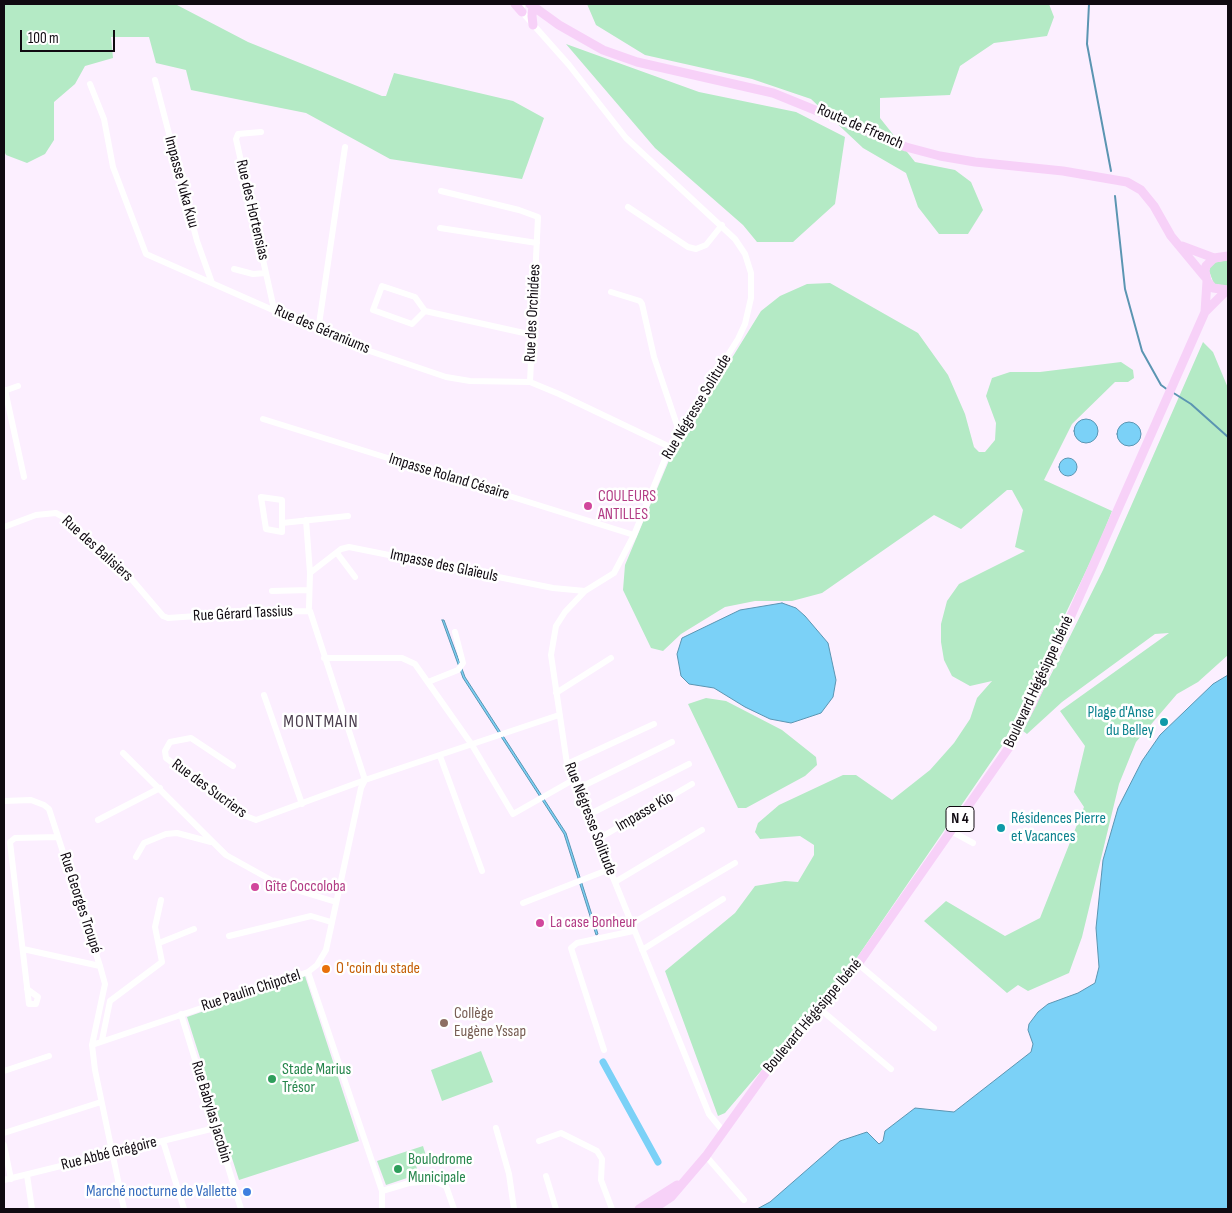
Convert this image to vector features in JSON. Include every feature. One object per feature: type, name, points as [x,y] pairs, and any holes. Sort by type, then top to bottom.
[{"type":"main road","points":[[515,4],[522,8]]},
{"type":"main road","points":[[532,5],[534,26]]},
{"type":"main road","name":"Route de Ffrench","points":[[532,5],[559,25],[604,50],[636,62],[773,93],[906,147],[975,162],[1064,171],[1128,182],[1141,190],[1154,206],[1177,244],[1206,279]]},
{"type":"main road","points":[[1177,244],[1216,257],[1228,256]]},
{"type":"main road","points":[[1228,247],[1206,266],[1206,279],[1213,288],[1228,290]]},
{"type":"main road","name":"Boulevard Hégésippe Ibéné","points":[[654,1209],[671,1197],[706,1156],[771,1065],[858,964],[1010,746],[1032,704],[1205,312],[1206,279]]},
{"type":"main road","name":"Boulevard Hégésippe Ibéné","points":[[1205,312],[1228,290]]},
{"type":"main road","name":"Boulevard Hégésippe Ibéné","points":[[639,1209],[684,1181]]},
{"type":"street","name":"Rue Négresse Solitude","points":[[522,8],[534,26],[568,65],[626,138],[722,225],[744,254],[751,274],[751,298],[745,324],[738,339],[670,447],[634,535],[614,572],[585,591],[566,612],[556,626],[549,655],[567,764],[709,1114],[723,1131]]},
{"type":"street","name":"Impasse Yuka Kuu","points":[[155,80],[197,241],[212,283]]},
{"type":"street","name":"Rue des Géraniums","points":[[90,84],[104,119],[113,167],[146,254],[274,309],[318,331],[446,377],[470,381],[530,382],[670,447]]},
{"type":"street","name":"Rue des Hortensias","points":[[261,132],[238,134],[236,139],[274,309]]},
{"type":"street","points":[[318,331],[345,147]]},
{"type":"street","name":"Rue des Orchidées","points":[[441,191],[520,210],[538,217],[530,382]]},
{"type":"street","points":[[628,207],[688,247],[696,249],[706,245],[722,225]]},
{"type":"street","points":[[440,228],[536,243]]},
{"type":"street","points":[[234,270],[253,274],[266,273]]},
{"type":"street","points":[[425,311],[412,324],[374,310],[382,286],[415,297],[425,311],[533,335]]},
{"type":"street","points":[[611,292],[640,301],[642,304],[654,357],[679,431]]},
{"type":"street","points":[[18,386],[4,391],[24,477]]},
{"type":"street","name":"Impasse Roland Césaire","points":[[263,419],[634,535]]},
{"type":"street","points":[[261,497],[282,500],[282,523],[282,532],[266,529],[261,497]]},
{"type":"street","name":"Rue des Balisiers","points":[[4,527],[36,515],[56,513],[67,519],[90,539],[146,593],[163,616],[178,617]]},
{"type":"street","points":[[282,523],[348,516]]},
{"type":"street","points":[[306,520],[310,573],[309,606]]},
{"type":"street","name":"Impasse des Glaïeuls","points":[[310,573],[337,553],[349,547],[553,588],[585,591]]},
{"type":"street","points":[[337,553],[355,578]]},
{"type":"street","points":[[272,591],[310,590]]},
{"type":"street","name":"Rue Gérard Tassius","points":[[178,617],[310,611],[365,780]]},
{"type":"street","points":[[428,682],[458,670],[463,663],[455,632]]},
{"type":"street","points":[[324,658],[407,659],[415,664],[472,745],[513,814],[573,780]]},
{"type":"street","points":[[556,694],[611,658]]},
{"type":"street","points":[[264,696],[302,804]]},
{"type":"street","points":[[365,780],[559,715]]},
{"type":"street","points":[[567,764],[654,724]]},
{"type":"street","name":"Rue des Sucriers","points":[[233,766],[191,738],[170,742],[165,752],[166,758],[250,819],[262,819],[365,780]]},
{"type":"street","points":[[577,789],[672,742]]},
{"type":"street","points":[[123,753],[226,855],[280,885],[336,902]]},
{"type":"street","points":[[440,756],[482,871]]},
{"type":"street","points":[[588,815],[689,764]]},
{"type":"street","name":"Rue Paulin Chipotel","points":[[92,1045],[102,1040],[308,972],[317,965],[326,950],[361,788],[365,780]]},
{"type":"street","name":"Impasse Kio","points":[[598,839],[692,784]]},
{"type":"street","points":[[98,820],[160,788]]},
{"type":"street","name":"Rue Georges Troupé","points":[[4,801],[31,800],[44,804],[49,809],[105,984],[92,1045]]},
{"type":"street","points":[[615,882],[702,830]]},
{"type":"street","points":[[952,831],[973,843]]},
{"type":"street","points":[[136,857],[144,843],[166,834],[178,833],[212,843]]},
{"type":"street","points":[[27,989],[10,842],[16,838],[58,837]]},
{"type":"street","points":[[604,1050],[571,948],[578,943],[632,927],[734,863]]},
{"type":"street","points":[[522,903],[610,869]]},
{"type":"street","points":[[642,950],[723,899]]},
{"type":"street","points":[[102,1040],[110,1001],[162,962],[155,927],[160,900]]},
{"type":"street","points":[[230,936],[311,916],[331,922]]},
{"type":"street","points":[[159,943],[194,929]]},
{"type":"street","points":[[23,949],[100,966]]},
{"type":"street","points":[[858,964],[934,1028]]},
{"type":"street","points":[[308,972],[382,1191],[382,1209]]},
{"type":"street","points":[[820,1009],[891,1069]]},
{"type":"street","name":"Rue Babylas Jacobin","points":[[181,1014],[241,1209]]},
{"type":"street","points":[[92,1045],[122,1209]]},
{"type":"street","points":[[4,1071],[48,1056]]},
{"type":"street","points":[[4,1133],[101,1102]]},
{"type":"street","name":"Rue Abbé Grégoire","points":[[7,1180],[215,1128]]},
{"type":"street","points":[[496,1128],[508,1174],[514,1209]]},
{"type":"street","points":[[539,1140],[561,1133],[597,1151],[602,1159],[601,1180],[612,1209]]},
{"type":"street","points":[[163,1141],[184,1209]]},
{"type":"street","points":[[4,1145],[7,1180]]},
{"type":"street","points":[[706,1156],[744,1200]]},
{"type":"street","points":[[27,1175],[32,1209]]},
{"type":"street","points":[[546,1176],[556,1209]]},
{"type":"street","points":[[382,1191],[409,1183],[434,1181],[446,1186],[454,1209]]},
{"type":"green space","points":[[4,4],[177,5],[248,42],[382,96],[386,96],[394,73],[513,101],[544,118],[522,179],[390,159],[306,113],[191,90],[186,70],[156,63],[149,37],[111,37],[113,58],[85,66],[75,84],[54,102],[54,140],[45,154],[27,163],[6,155],[4,151]]},
{"type":"green space","points":[[587,4],[1049,4],[1054,17],[1047,36],[994,43],[960,66],[950,95],[880,98],[880,118],[915,162],[955,170],[971,182],[983,210],[968,234],[939,234],[918,207],[906,173],[863,148],[811,99],[752,79],[645,55],[596,25]]},
{"type":"green space","points":[[566,44],[699,92],[796,112],[845,137],[835,204],[793,242],[757,242],[743,225],[655,148]]},
{"type":"green space","points":[[1228,260],[1228,286],[1214,284],[1209,271],[1210,267],[1213,263]]},
{"type":"green space","points":[[830,283],[918,333],[948,375],[965,414],[974,447],[979,452],[985,452],[995,440],[996,423],[986,396],[992,378],[1010,372],[1040,372],[1121,362],[1133,370],[1134,378],[1128,382],[1115,382],[1072,424],[1044,480],[1112,511],[1098,546],[1002,746],[854,962],[725,1113],[718,1116],[665,971],[735,913],[755,886],[785,881],[798,882],[814,855],[814,845],[800,836],[760,839],[755,832],[758,823],[779,805],[843,775],[856,775],[892,800],[930,770],[954,743],[970,719],[977,698],[992,681],[970,686],[952,676],[944,660],[941,642],[941,624],[947,601],[959,584],[1025,551],[1015,547],[1023,510],[1012,490],[1007,490],[961,529],[934,515],[822,593],[792,601],[755,601],[725,607],[681,634],[663,651],[651,648],[623,590],[625,565],[670,458],[761,311],[780,296],[807,284]]},
{"type":"green space","points":[[1203,342],[1213,352],[1228,388],[1228,655],[1198,682],[1177,694],[1136,742],[1119,784],[1082,937],[1069,973],[1028,991],[1018,985],[1007,993],[924,921],[946,901],[1005,936],[1040,918],[1084,807],[1074,792],[1085,746],[1060,711],[1169,633],[1155,634],[1062,702],[1027,734],[1023,731],[1103,570]]},
{"type":"green space","points":[[706,698],[726,701],[782,730],[816,757],[817,765],[805,776],[746,808],[738,808],[688,704]]},
{"type":"green space","name":"Stade Marius Trésor","points":[[305,976],[359,1141],[239,1180],[187,1017]]},
{"type":"green space","points":[[481,1051],[493,1082],[442,1101],[431,1070]]},
{"type":"green space","name":"Boulodrome Municipale","points":[[423,1146],[427,1159],[415,1163],[419,1174],[386,1185],[377,1161]]},
{"type":"water","points":[[1086,419],[1094,423],[1098,431],[1094,439],[1086,443],[1078,439],[1074,431],[1078,423]]},
{"type":"water","points":[[1129,422],[1138,425],[1141,434],[1138,443],[1129,446],[1120,443],[1117,434],[1120,425]]},
{"type":"water","points":[[1064,458],[1072,458],[1077,463],[1075,474],[1064,476],[1059,471],[1059,463]]},
{"type":"water","points":[[782,603],[796,608],[828,643],[836,680],[833,697],[821,713],[791,723],[770,719],[745,707],[714,688],[689,684],[681,676],[677,654],[682,638],[740,610]]},
{"type":"water","points":[[442,620],[444,620],[465,677],[566,833],[598,934],[596,935],[564,834],[463,678]]},
{"type":"water","points":[[1228,675],[1228,1209],[757,1209],[770,1202],[840,1141],[867,1132],[879,1144],[883,1141],[885,1131],[915,1108],[954,1112],[1031,1052],[1033,1044],[1028,1030],[1029,1024],[1038,1012],[1048,1004],[1078,993],[1095,983],[1099,967],[1096,928],[1103,860],[1118,808],[1142,761],[1160,735],[1213,684]]},
{"type":"waterway","points":[[1089,4],[1087,44],[1111,171]]},
{"type":"waterway","points":[[1115,196],[1125,289],[1142,351],[1161,385],[1168,390]]},
{"type":"waterway","points":[[1172,392],[1191,404],[1228,437]]},
{"type":"waterway","points":[[603,1062],[658,1162]]},
{"type":"place","name":"COULEURS ANTILLES","points":[[588,506]]},
{"type":"place","name":"Plage d'Anse du Belley","points":[[1164,722]]},
{"type":"place","name":"Résidences Pierre et Vacances","points":[[1001,828]]},
{"type":"place","name":"Gîte Coccoloba","points":[[255,887]]},
{"type":"place","name":"La case Bonheur","points":[[540,923]]},
{"type":"place","name":"O 'coin du stade","points":[[326,969]]},
{"type":"place","name":"Collège Eugène Yssap","points":[[444,1023]]},
{"type":"place","name":"Stade Marius Trésor","points":[[272,1079]]},
{"type":"place","name":"Boulodrome Municipale","points":[[398,1169]]},
{"type":"place","name":"Marché nocturne de Vallette","points":[[247,1192]]},
{"type":"district","name":"MONTMAIN","points":[[321,722]]}]
